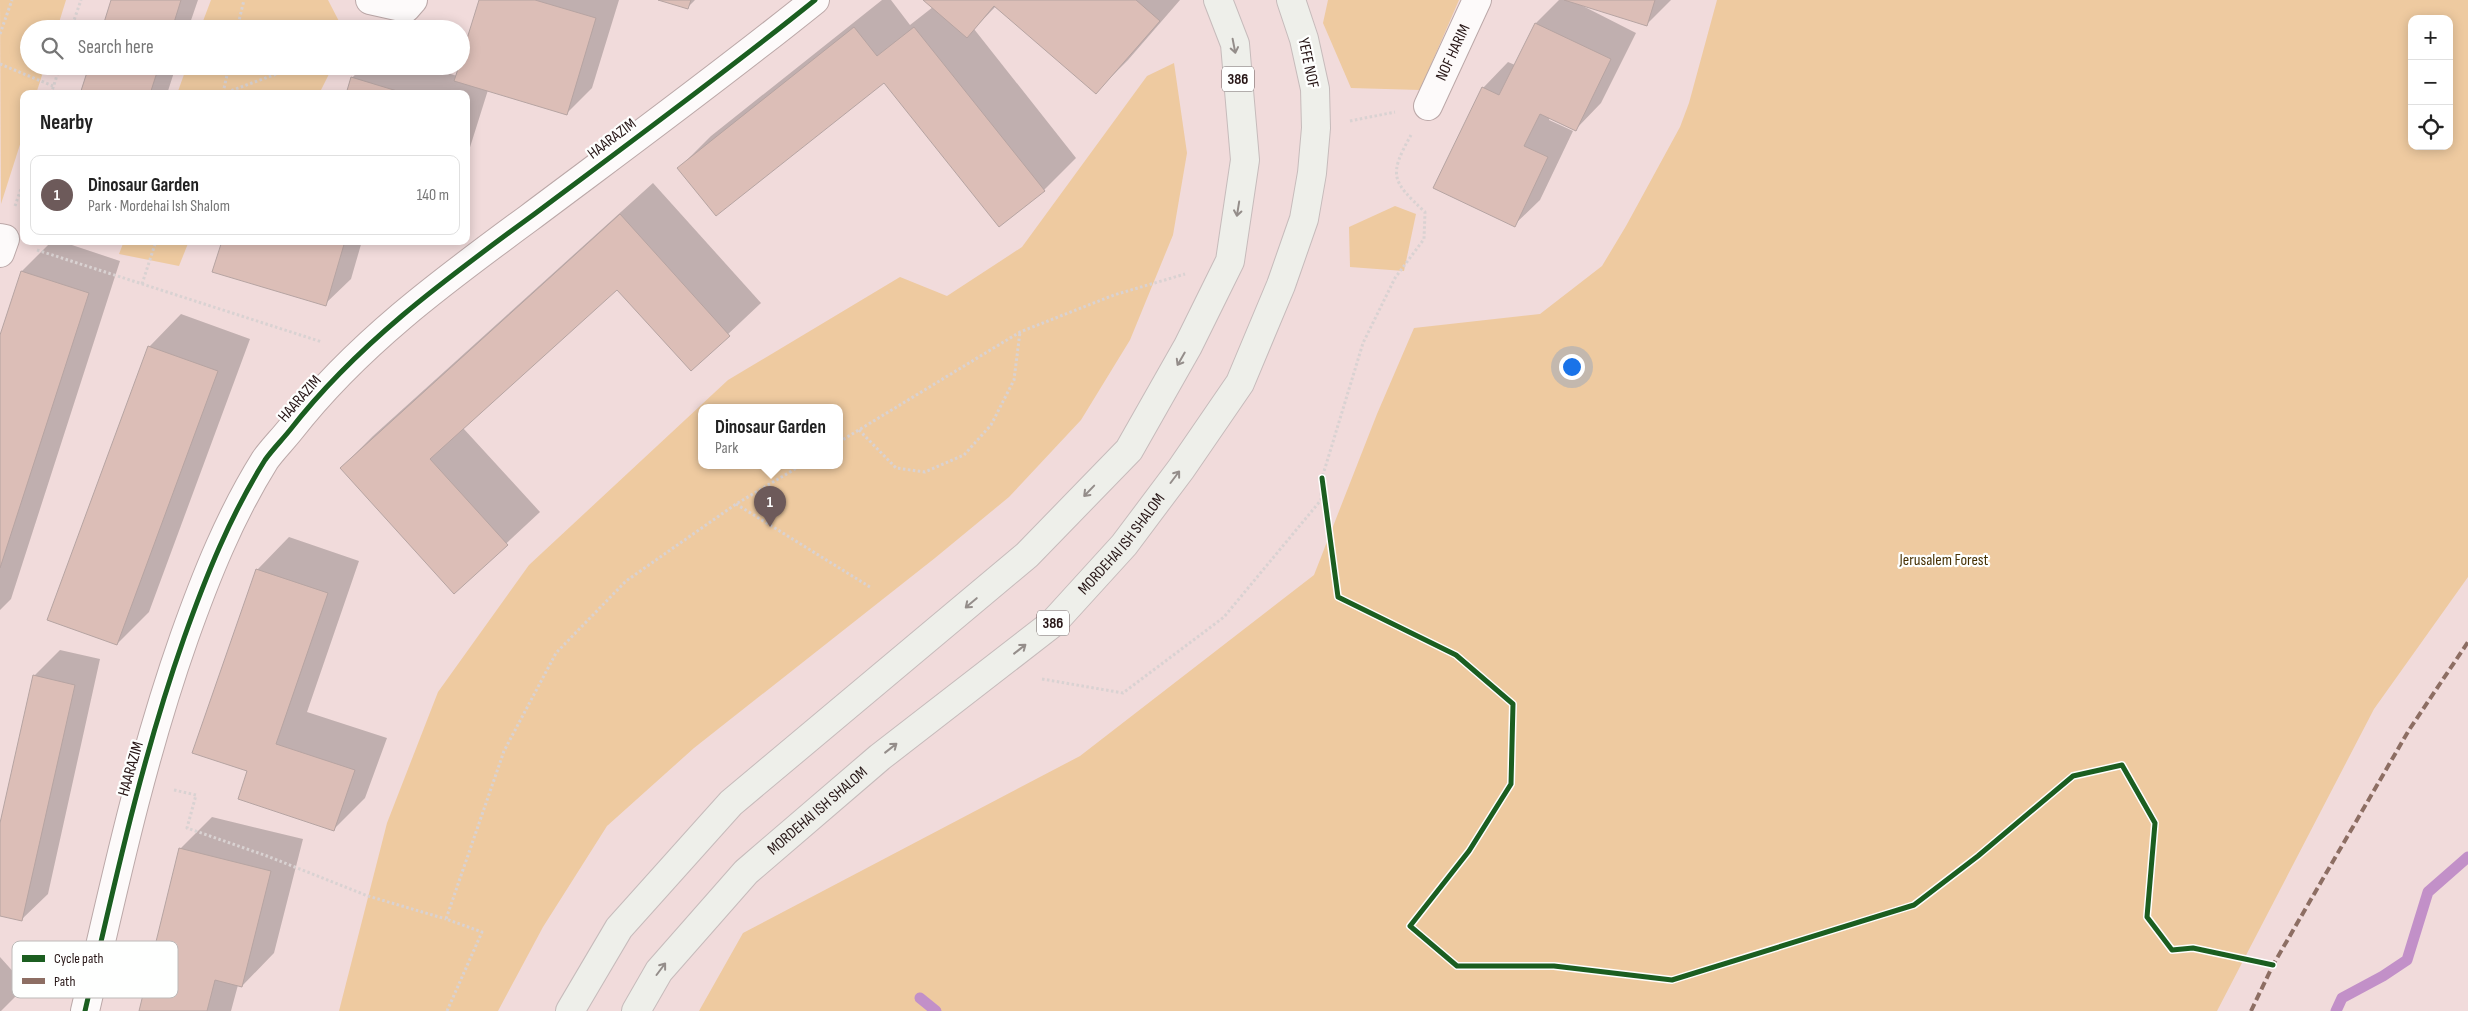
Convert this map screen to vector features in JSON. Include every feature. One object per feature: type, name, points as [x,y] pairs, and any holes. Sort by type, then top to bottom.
[{"type":"main road","name":"386","points":[[570,1011],[619,928],[731,803],[1027,555],[1129,450],[1188,346],[1230,261],[1245,160],[1235,44],[1218,0]]},
{"type":"main road","name":"YEFE NOF","points":[[1291,0],[1304,39],[1314,89],[1316,128]]},
{"type":"main road","name":"MORDEHAI ISH SHALOM","points":[[636,1011],[659,971],[746,872],[880,756],[1053,623],[1124,545],[1181,469],[1240,383],[1281,285],[1304,219],[1312,173],[1316,128]]},
{"type":"street","points":[[370,0],[406,8],[414,0]]},
{"type":"street","name":"HAARAZIM","points":[[102,941],[135,799],[167,685],[206,574],[233,517],[267,458],[307,408],[358,354],[451,275],[684,102],[815,0]]},
{"type":"street","name":"NOF HARIM","points":[[1428,106],[1477,0]]},
{"type":"street","name":"HAARAZIM","points":[[85,1011],[88,998]]},
{"type":"path","points":[[0,34],[12,0]]},
{"type":"path","points":[[74,20],[80,0]]},
{"type":"path","points":[[239,20],[244,0]]},
{"type":"path","points":[[0,64],[20,72]]},
{"type":"path","points":[[27,75],[54,86]]},
{"type":"path","points":[[52,90],[57,75]]},
{"type":"path","points":[[223,90],[227,75]]},
{"type":"path","points":[[233,90],[274,75]]},
{"type":"path","points":[[1316,128],[1428,106]]},
{"type":"path","points":[[1042,680],[1123,693],[1224,617],[1321,500],[1322,478],[1363,343],[1395,278],[1424,239],[1425,212],[1404,192],[1395,177],[1397,159],[1428,106]]},
{"type":"path","points":[[2,243],[142,284],[358,354]]},
{"type":"path","points":[[142,284],[155,245]]},
{"type":"path","points":[[843,440],[1020,332],[1114,295],[1230,261]]},
{"type":"path","points":[[859,430],[896,468],[925,472],[964,455],[991,425],[1014,380],[1020,332]]},
{"type":"path","points":[[446,919],[504,751],[556,653],[626,581],[736,504],[795,469]]},
{"type":"path","points":[[736,504],[870,587]]},
{"type":"path","points":[[196,796],[187,828],[267,856],[368,896],[446,919],[482,932],[446,1011]]},
{"type":"green space","points":[[0,0],[66,0],[60,20],[20,20],[20,75],[42,75],[37,90],[20,90],[20,145],[1,204]]},
{"type":"green space","points":[[211,0],[328,0],[338,20],[203,20]]},
{"type":"green space","points":[[1328,0],[1459,0],[1420,90],[1351,88],[1323,23]]},
{"type":"green space","name":"Jerusalem Forest","points":[[1717,0],[2468,0],[2468,577],[2374,709],[2217,1011],[699,1011],[743,933],[1080,756],[1314,575],[1377,414],[1414,328],[1540,314],[1602,266],[1680,127],[1689,103]]},
{"type":"green space","points":[[1174,63],[1187,153],[1173,235],[1130,340],[1081,420],[1009,497],[935,558],[694,748],[607,826],[543,927],[498,1011],[339,1011],[387,823],[438,692],[529,565],[698,408],[698,469],[843,469],[843,404],[702,404],[728,380],[900,277],[947,296],[1022,247],[1147,76]]},
{"type":"green space","points":[[184,75],[328,75],[321,90],[178,90]]},
{"type":"green space","points":[[1395,206],[1416,214],[1404,271],[1350,267],[1349,227]]},
{"type":"green space","points":[[122,245],[187,245],[179,266],[119,254]]},
{"type":"building","points":[[111,0],[181,0],[175,20],[105,20]]},
{"type":"building","points":[[479,0],[535,0],[596,18],[567,115],[454,81],[456,75],[470,75],[470,29]]},
{"type":"building","points":[[658,0],[691,0],[688,9]]},
{"type":"building","points":[[923,0],[1136,0],[1160,21],[1096,94],[994,6],[967,38]]},
{"type":"building","points":[[1564,0],[1655,0],[1647,26]]},
{"type":"building","points":[[1535,23],[1611,59],[1576,131],[1540,114],[1524,146],[1548,157],[1515,227],[1433,188],[1482,87],[1499,95]]},
{"type":"building","points":[[854,27],[877,56],[914,27],[1045,191],[999,227],[884,83],[716,216],[677,168]]},
{"type":"building","points":[[86,75],[156,75],[151,90],[81,90]]},
{"type":"building","points":[[351,77],[394,90],[347,90]]},
{"type":"building","points":[[620,214],[730,336],[691,371],[617,290],[430,459],[508,545],[454,594],[340,468]]},
{"type":"building","points":[[221,245],[344,245],[326,306],[212,272]]},
{"type":"building","points":[[21,271],[89,293],[0,568],[0,335]]},
{"type":"building","points":[[148,346],[218,371],[117,645],[47,620]]},
{"type":"building","points":[[256,569],[328,593],[276,744],[355,770],[334,831],[238,799],[247,771],[192,753]]},
{"type":"building","points":[[33,675],[75,685],[22,921],[0,916],[0,823]]},
{"type":"building","points":[[179,848],[271,871],[242,987],[215,980],[207,1011],[139,1011],[142,998],[178,998],[178,941],[156,941]]},
{"type":"waterway","points":[[2336,1011],[2342,998],[2383,976],[2407,960],[2428,892],[2468,857]]},
{"type":"waterway","points":[[920,998],[936,1011]]},
{"type":"marked path","points":[[2251,1011],[2273,965],[2409,730],[2468,642]]},
{"type":"cycle path","points":[[101,941],[129,823],[154,730],[192,615],[230,525],[252,481],[271,452],[343,370],[372,342],[433,290],[709,83],[815,0]]},
{"type":"cycle path","points":[[1322,478],[1338,597],[1456,655],[1513,704],[1511,784],[1469,851],[1410,926],[1457,966],[1554,966],[1672,980],[1914,905],[1978,856],[2073,776],[2122,765],[2155,823],[2147,917],[2172,950],[2193,948],[2273,965]]},
{"type":"cycle path","points":[[85,1011],[88,998]]},
{"type":"place","name":"Dinosaur Garden","points":[[770,527]]}]
